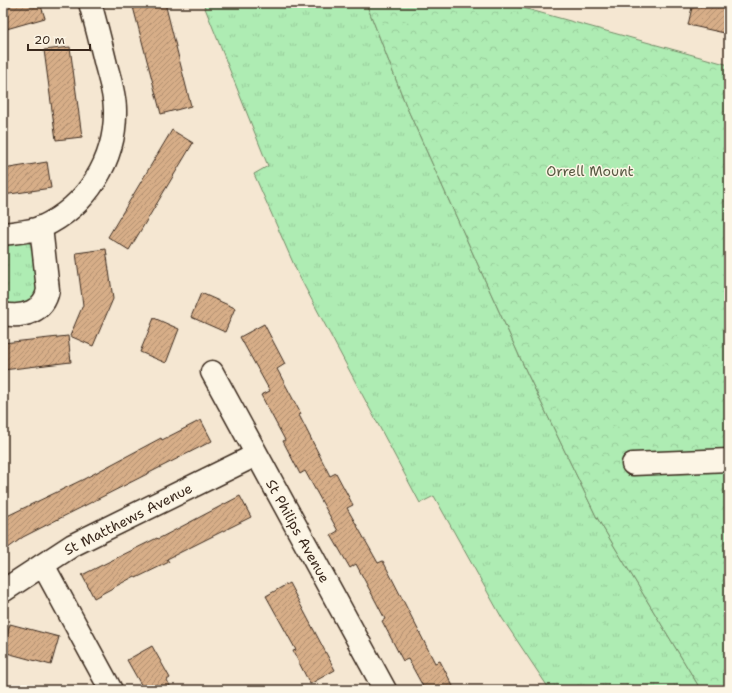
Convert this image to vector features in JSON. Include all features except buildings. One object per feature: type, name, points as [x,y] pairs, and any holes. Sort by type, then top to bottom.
[{"type":"street","points":[[3,234],[28,231],[41,227],[72,208],[102,172],[114,131],[115,109],[113,90],[90,3]]},
{"type":"street","points":[[3,314],[9,315],[32,312],[38,309],[46,299],[48,290],[41,227]]},
{"type":"street","name":"St Philips Avenue","points":[[212,372],[385,690]]},
{"type":"street","name":"St Matthews Avenue","points":[[3,591],[73,546],[256,455]]},
{"type":"street","points":[[633,464],[729,460]]},
{"type":"street","points":[[43,565],[111,690]]},
{"type":"green space","points":[[203,3],[366,3],[407,108],[527,373],[596,516],[701,690],[550,690],[502,618],[434,496],[420,503],[298,274],[254,174],[268,166]]},
{"type":"green space","name":"Orrell Mount","points":[[366,3],[505,3],[729,65],[729,690],[701,690],[596,516],[527,373],[407,108]]},
{"type":"green space","points":[[26,241],[35,247],[41,287],[28,304],[3,304],[3,243]]}]
